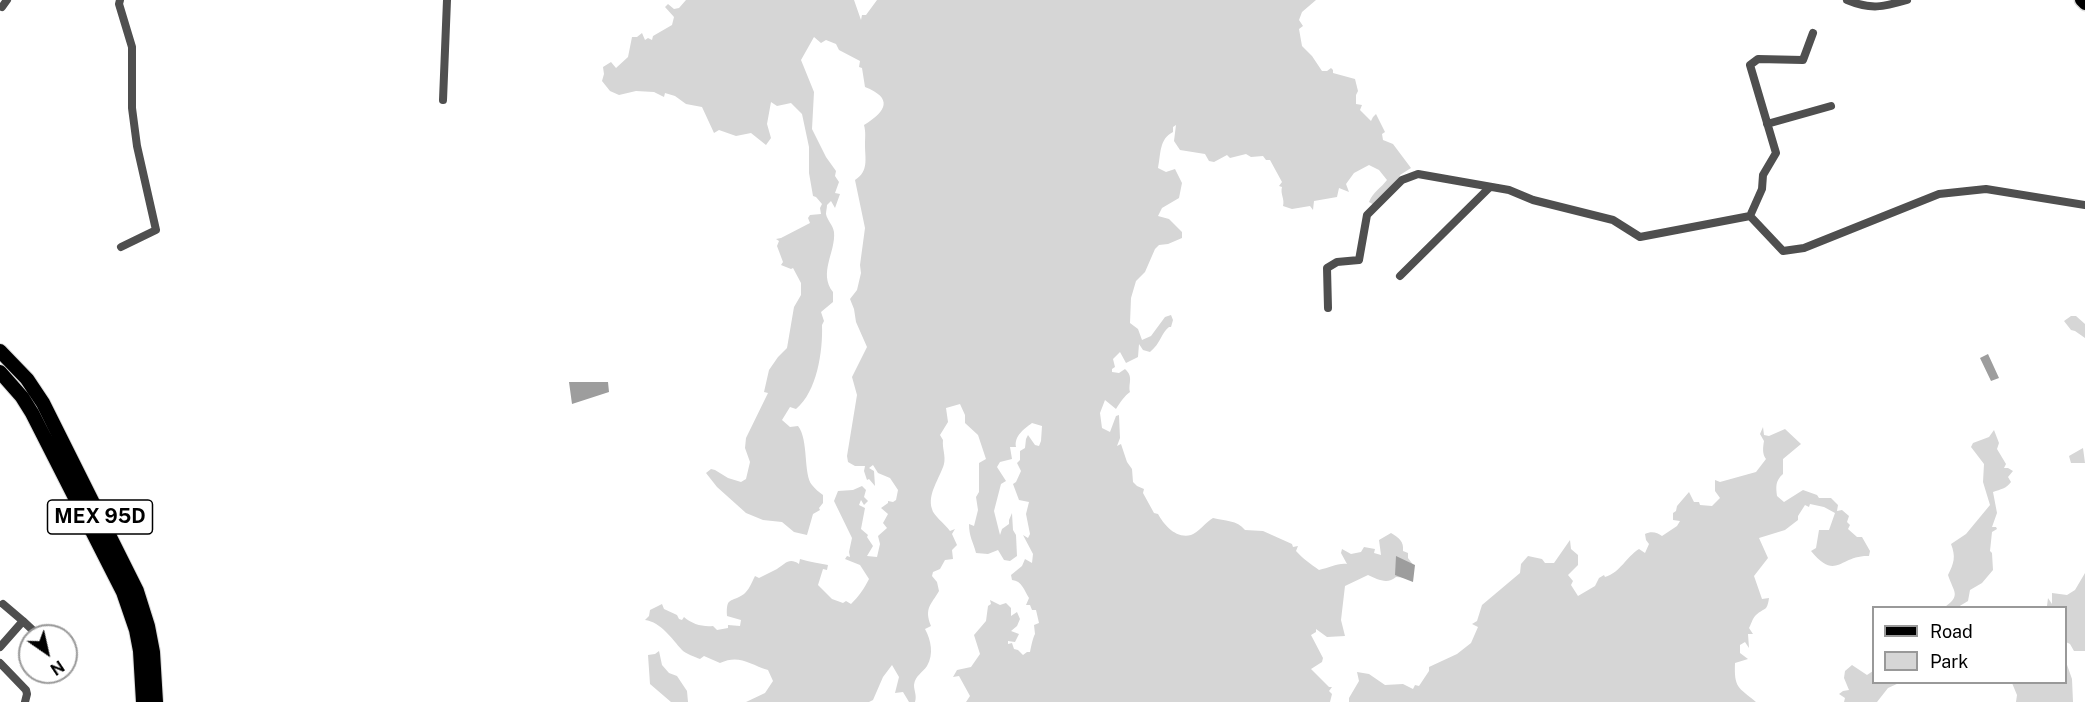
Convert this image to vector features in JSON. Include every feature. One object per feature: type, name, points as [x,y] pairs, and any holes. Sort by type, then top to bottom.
[{"type":"highway","name":"MEX 95D","points":[[0,351],[27,379],[44,403],[137,591],[153,652],[156,702]]},
{"type":"highway","name":"MEX 95D","points":[[0,372],[22,396],[32,412],[123,592],[134,623],[140,651],[143,702]]},
{"type":"main road","points":[[2081,0],[2085,4]]},
{"type":"street","points":[[120,0],[119,4],[132,46],[132,108],[137,146],[156,230],[121,247]]},
{"type":"street","points":[[443,100],[447,0]]},
{"type":"street","points":[[1847,0],[1858,5],[1881,8],[1907,0]]},
{"type":"street","points":[[1750,216],[1762,189],[1763,175],[1776,153],[1750,65],[1758,59],[1803,60],[1813,33]]},
{"type":"street","points":[[1767,124],[1831,106]]},
{"type":"street","points":[[1328,308],[1327,268],[1337,262],[1359,260],[1367,216],[1402,180],[1418,174],[1509,190],[1533,200],[1613,220],[1640,237],[1750,216]]},
{"type":"street","points":[[1400,276],[1490,187]]},
{"type":"street","points":[[1750,216],[1783,251],[1804,248],[1939,194],[1986,189],[2085,205]]},
{"type":"street","points":[[3,604],[25,624]]},
{"type":"street","points":[[0,647],[22,621]]},
{"type":"street","points":[[0,663],[26,690],[25,702]]},
{"type":"green space","points":[[686,0],[854,0],[861,20],[862,15],[866,15],[877,0],[1316,0],[1302,12],[1299,20],[1303,26],[1299,29],[1302,46],[1322,71],[1331,68],[1333,73],[1355,79],[1358,91],[1356,104],[1362,105],[1360,110],[1371,121],[1376,114],[1385,132],[1382,134],[1383,140],[1393,144],[1411,168],[1400,175],[1398,189],[1376,206],[1369,202],[1387,180],[1379,170],[1369,165],[1354,173],[1346,184],[1349,192],[1339,188],[1337,197],[1314,201],[1313,210],[1310,206],[1292,209],[1283,206],[1282,187],[1279,186],[1282,182],[1270,160],[1266,160],[1263,156],[1251,157],[1246,154],[1230,158],[1227,155],[1214,162],[1209,161],[1205,154],[1180,150],[1174,141],[1176,125],[1173,127],[1173,132],[1163,143],[1158,168],[1166,172],[1175,169],[1182,183],[1179,198],[1162,208],[1158,216],[1169,219],[1182,232],[1182,238],[1159,245],[1155,249],[1145,272],[1136,281],[1131,298],[1130,323],[1138,329],[1142,340],[1151,336],[1165,317],[1171,315],[1173,320],[1171,327],[1166,329],[1150,352],[1143,350],[1139,344],[1138,357],[1126,363],[1120,352],[1113,359],[1115,367],[1112,372],[1119,373],[1125,369],[1129,375],[1130,392],[1116,409],[1105,400],[1100,413],[1102,428],[1110,432],[1116,416],[1119,415],[1120,438],[1117,446],[1121,444],[1132,469],[1133,482],[1144,489],[1143,493],[1154,513],[1158,514],[1167,527],[1180,535],[1191,535],[1213,518],[1230,521],[1245,530],[1263,531],[1292,544],[1293,547],[1298,546],[1296,551],[1319,570],[1347,564],[1341,553],[1342,549],[1351,554],[1361,552],[1364,547],[1375,549],[1374,553],[1381,555],[1379,540],[1391,533],[1400,540],[1403,551],[1408,553],[1408,558],[1414,566],[1409,578],[1396,577],[1386,581],[1368,575],[1345,586],[1341,620],[1345,636],[1327,637],[1316,629],[1316,632],[1311,635],[1323,658],[1322,662],[1311,669],[1329,687],[1332,687],[1329,691],[1332,694],[1330,702],[966,702],[970,696],[959,676],[953,677],[957,670],[971,667],[980,654],[974,635],[986,621],[990,600],[1000,605],[1006,603],[1011,608],[1011,616],[1017,612],[1020,619],[1011,631],[1019,634],[1015,642],[1008,641],[1008,644],[1012,643],[1014,649],[1023,655],[1030,652],[1035,634],[1034,625],[1039,623],[1036,610],[1026,605],[1029,598],[1024,589],[1018,582],[1012,580],[1011,575],[1022,566],[1025,559],[1032,563],[1033,554],[1023,535],[1028,538],[1030,534],[1026,514],[1029,502],[1019,500],[1013,484],[1021,471],[1017,463],[1020,460],[1020,451],[1025,448],[1028,435],[1035,445],[1039,446],[1042,426],[1032,423],[1023,430],[1018,436],[1016,447],[1010,447],[1012,459],[1000,462],[997,467],[1006,481],[1001,484],[994,511],[1000,535],[1002,529],[1009,524],[1012,513],[1017,556],[1010,561],[1004,560],[998,550],[988,554],[976,553],[970,536],[969,524],[974,526],[978,510],[976,497],[979,492],[979,463],[986,459],[978,435],[965,423],[965,415],[960,404],[946,408],[948,422],[940,435],[943,440],[944,461],[931,498],[935,514],[950,531],[955,529],[952,534],[957,545],[952,550],[953,559],[945,560],[940,569],[933,572],[932,576],[937,582],[939,591],[928,611],[931,626],[925,629],[931,652],[927,666],[915,682],[915,702],[909,702],[903,692],[895,693],[899,677],[892,665],[883,677],[873,700],[869,702],[746,702],[765,693],[773,681],[768,670],[733,659],[720,663],[704,656],[700,659],[682,650],[661,627],[645,620],[650,610],[662,604],[664,609],[677,615],[679,619],[682,620],[684,617],[690,622],[713,626],[717,630],[728,628],[728,625],[740,626],[741,620],[727,616],[727,605],[730,601],[746,592],[755,576],[759,578],[790,561],[799,564],[800,559],[828,565],[827,570],[823,569],[818,585],[832,599],[851,604],[869,579],[860,565],[845,559],[847,556],[850,557],[852,538],[834,501],[838,491],[853,490],[862,486],[866,490],[864,497],[868,501],[864,505],[861,500],[859,505],[865,508],[861,529],[868,535],[873,546],[867,556],[877,557],[880,544],[878,536],[887,528],[883,523],[888,514],[881,508],[888,501],[896,500],[898,490],[890,478],[878,473],[873,465],[869,468],[874,471],[875,486],[869,479],[867,480],[865,466],[855,466],[848,462],[847,456],[857,395],[852,377],[867,347],[856,322],[850,299],[857,290],[861,273],[865,228],[855,180],[862,173],[865,164],[864,125],[878,115],[884,105],[880,96],[865,87],[862,68],[859,67],[860,61],[839,50],[836,44],[826,40],[821,43],[814,37],[801,60],[814,92],[812,129],[836,171],[835,176],[839,182],[835,193],[840,194],[835,208],[831,201],[827,205],[826,213],[834,232],[827,270],[829,285],[833,292],[833,302],[821,312],[824,321],[820,359],[814,382],[803,402],[796,409],[790,407],[782,420],[790,427],[798,426],[801,432],[809,480],[823,495],[823,503],[820,510],[813,514],[807,535],[794,532],[782,522],[763,520],[746,513],[717,487],[706,473],[711,469],[741,482],[746,479],[750,462],[745,448],[746,438],[768,393],[764,392],[769,370],[787,348],[794,307],[801,295],[801,283],[793,268],[781,265],[783,262],[777,246],[779,241],[776,239],[810,223],[808,218],[810,215],[821,214],[822,204],[813,196],[809,173],[809,147],[802,114],[791,103],[777,106],[771,102],[767,124],[771,138],[766,145],[751,133],[736,136],[719,130],[714,133],[702,107],[686,104],[675,96],[665,93],[664,97],[654,92],[636,91],[619,95],[610,91],[602,81],[603,67],[611,62],[616,68],[628,57],[632,37],[637,37],[642,33],[645,40],[648,38],[652,40],[653,36],[672,25],[674,17],[665,7],[668,4],[674,9],[679,8]]},
{"type":"green space","points":[[2071,316],[2076,316],[2085,324],[2085,338],[2071,330],[2064,321]]},
{"type":"green space","points":[[1763,427],[1764,435],[1769,436],[1785,429],[1801,444],[1783,459],[1783,474],[1776,487],[1777,496],[1784,502],[1803,490],[1819,498],[1831,498],[1838,505],[1837,511],[1842,510],[1849,516],[1848,529],[1857,537],[1862,537],[1870,551],[1869,556],[1851,559],[1833,566],[1820,560],[1811,551],[1816,548],[1819,530],[1829,530],[1835,513],[1824,507],[1810,504],[1809,507],[1805,505],[1798,520],[1785,530],[1759,538],[1768,558],[1754,576],[1762,599],[1769,598],[1765,609],[1755,617],[1749,628],[1753,634],[1748,634],[1749,648],[1745,642],[1740,645],[1740,653],[1748,659],[1735,663],[1735,678],[1738,686],[1756,702],[1349,702],[1359,681],[1357,672],[1369,674],[1385,685],[1403,684],[1413,689],[1415,685],[1419,686],[1429,671],[1429,667],[1457,654],[1471,643],[1478,627],[1472,624],[1477,621],[1482,605],[1520,573],[1521,564],[1528,556],[1542,559],[1545,563],[1554,563],[1570,540],[1571,549],[1578,555],[1578,565],[1568,575],[1573,581],[1571,585],[1578,596],[1595,586],[1599,578],[1615,572],[1639,549],[1645,553],[1649,544],[1645,534],[1654,532],[1662,536],[1677,526],[1680,521],[1673,520],[1673,513],[1689,492],[1694,502],[1712,506],[1720,498],[1715,491],[1715,480],[1720,482],[1756,472],[1766,459],[1763,453],[1764,441],[1760,434]]},
{"type":"green space","points":[[1994,430],[1999,443],[1997,449],[2006,464],[2004,468],[2013,471],[2008,477],[2011,482],[1993,492],[1997,513],[1992,527],[1997,529],[1992,532],[1990,551],[1993,570],[1982,583],[1970,590],[1968,601],[1960,606],[1946,606],[1955,596],[1948,575],[1954,560],[1951,544],[1966,534],[1990,505],[1983,482],[1984,464],[1971,447],[1973,443],[1989,437]]},
{"type":"green space","points":[[2083,448],[2085,463],[2071,463],[2069,456]]},
{"type":"green space","points":[[2085,573],[2085,651],[2074,651],[2067,642],[2067,606],[2047,606],[2048,598],[2052,604],[2052,593],[2067,595],[2075,590]]},
{"type":"green space","points":[[659,651],[662,665],[669,673],[677,676],[687,691],[688,702],[671,702],[650,684],[648,655]]},
{"type":"green space","points":[[1852,665],[1867,675],[1872,672],[1872,684],[1897,684],[1888,688],[1877,702],[1844,702],[1845,698],[1839,694],[1849,690],[1844,678],[1845,671]]},
{"type":"green space","points":[[2067,665],[2072,679],[2073,702],[2016,702],[2017,695],[2012,684],[2067,684]]},
{"type":"shaded area","points":[[1988,354],[1999,378],[1991,381],[1980,358]]},
{"type":"shaded area","points":[[569,382],[608,382],[609,392],[572,404]]},
{"type":"shaded area","points":[[1396,556],[1415,565],[1413,582],[1395,575]]}]
